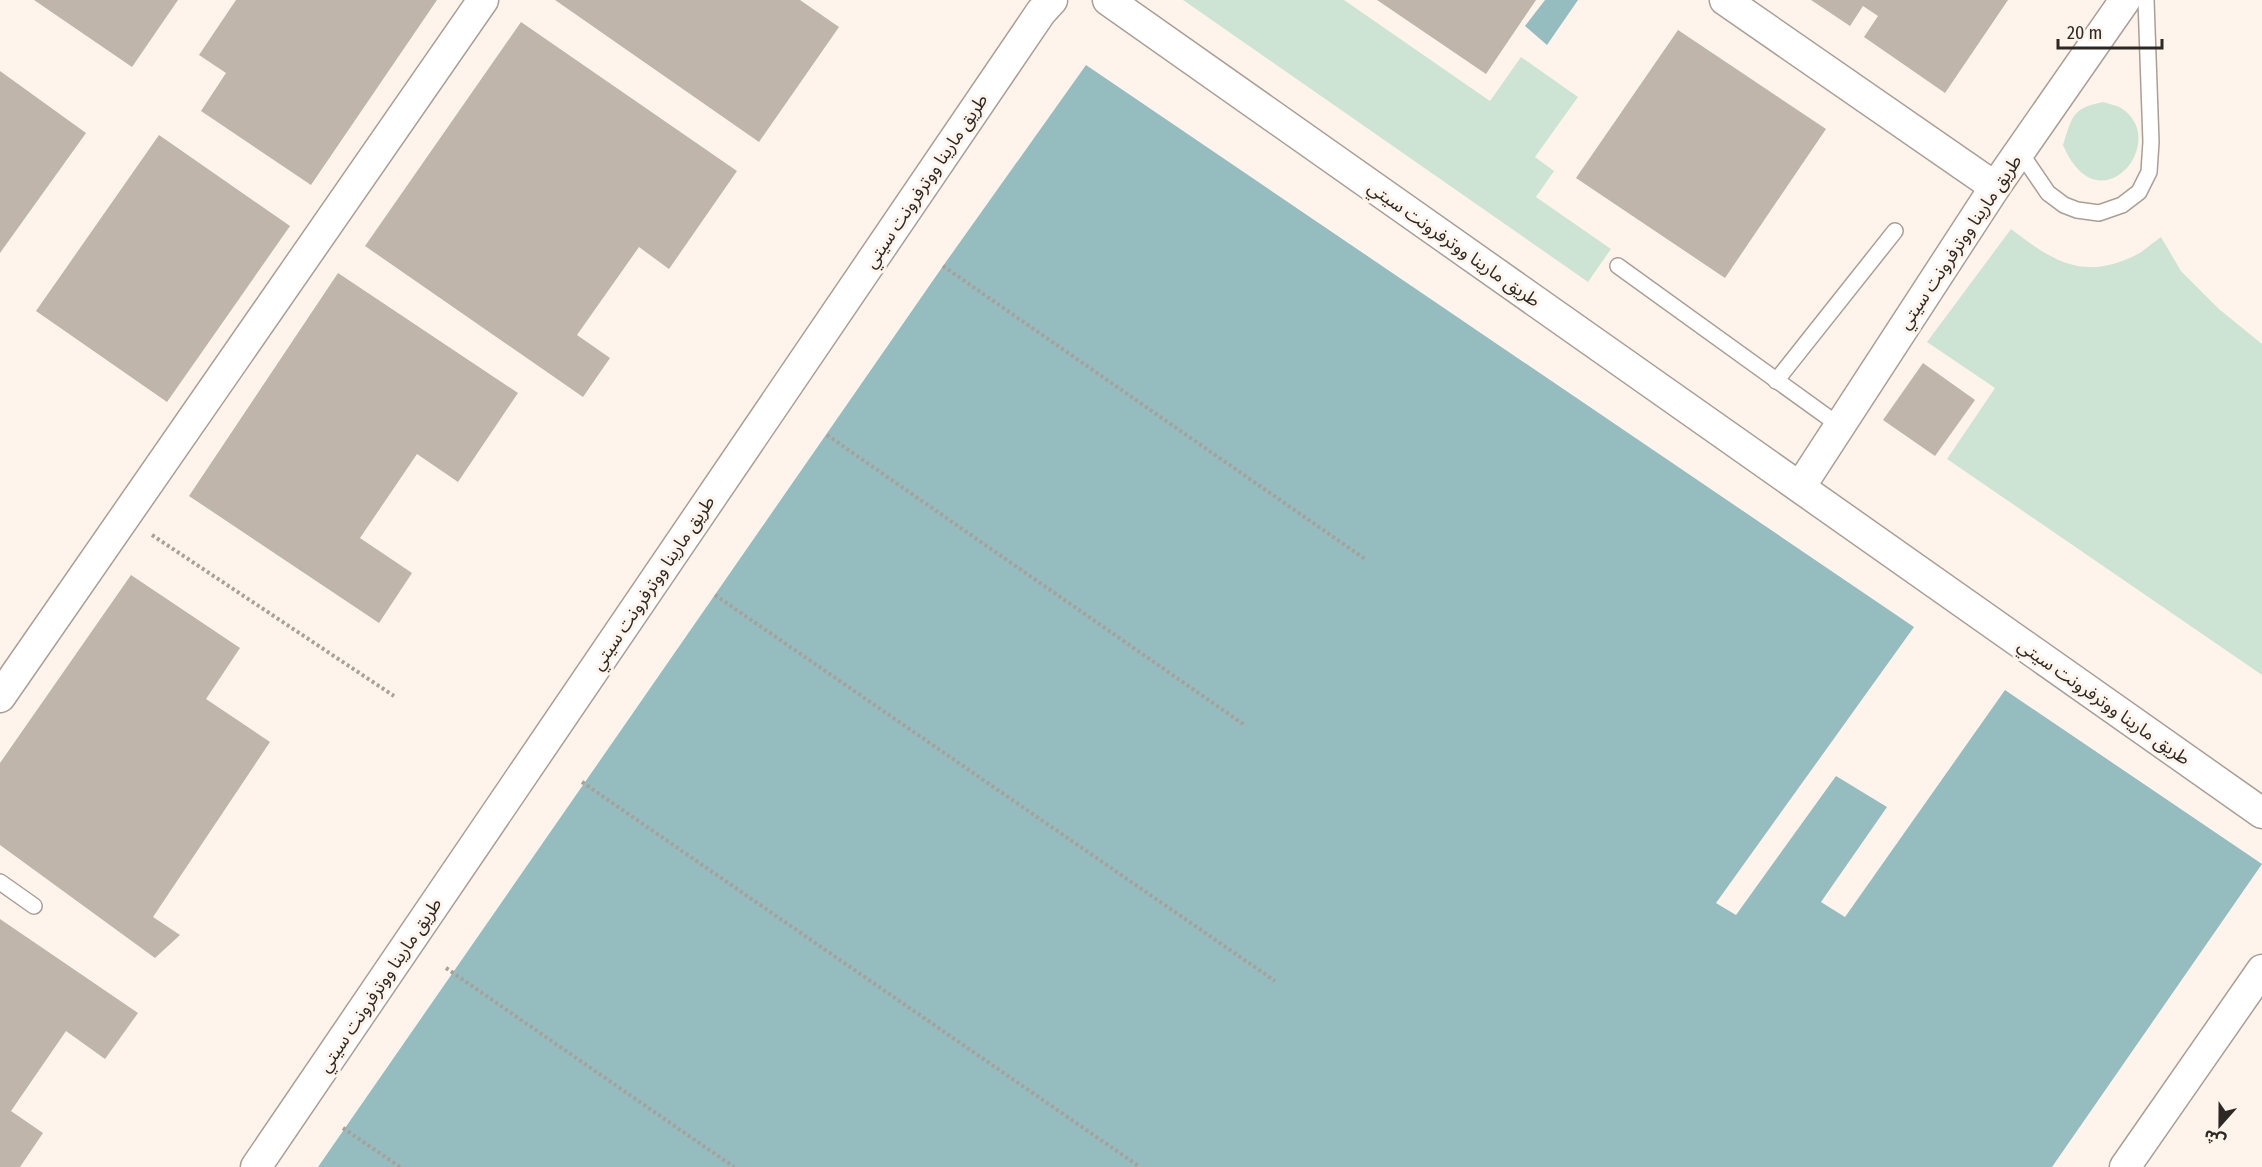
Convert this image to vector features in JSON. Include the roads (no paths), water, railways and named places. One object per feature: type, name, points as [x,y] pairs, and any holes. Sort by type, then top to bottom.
[{"type":"street","points":[[0,697],[483,0]]},
{"type":"street","name":"طريق مارينا ووترفرونت سيتي","points":[[256,1167],[1041,12],[1052,0]]},
{"type":"street","name":"طريق مارينا ووترفرونت سيتي","points":[[1108,0],[2262,813]]},
{"type":"street","points":[[1725,0],[1995,187]]},
{"type":"street","name":"طريق مارينا ووترفرونت سيتي","points":[[1800,487],[1995,187],[2125,0]]},
{"type":"street","points":[[2125,1167],[2262,970]]},
{"type":"lane","points":[[2020,152],[2048,193],[2064,205],[2077,210],[2099,213],[2122,206],[2139,192],[2149,172],[2151,142],[2146,0]]},
{"type":"lane","points":[[1776,381],[1895,231]]},
{"type":"lane","points":[[1618,266],[1840,426]]},
{"type":"lane","points":[[0,882],[34,906]]},
{"type":"water","points":[[1545,0],[1578,0],[1547,45],[1525,26]]},
{"type":"water","points":[[1086,65],[1914,627],[1716,903],[1736,915],[1836,776],[1887,807],[1821,902],[1845,917],[2005,690],[2262,864],[2052,1167],[318,1167],[943,266]]}]
